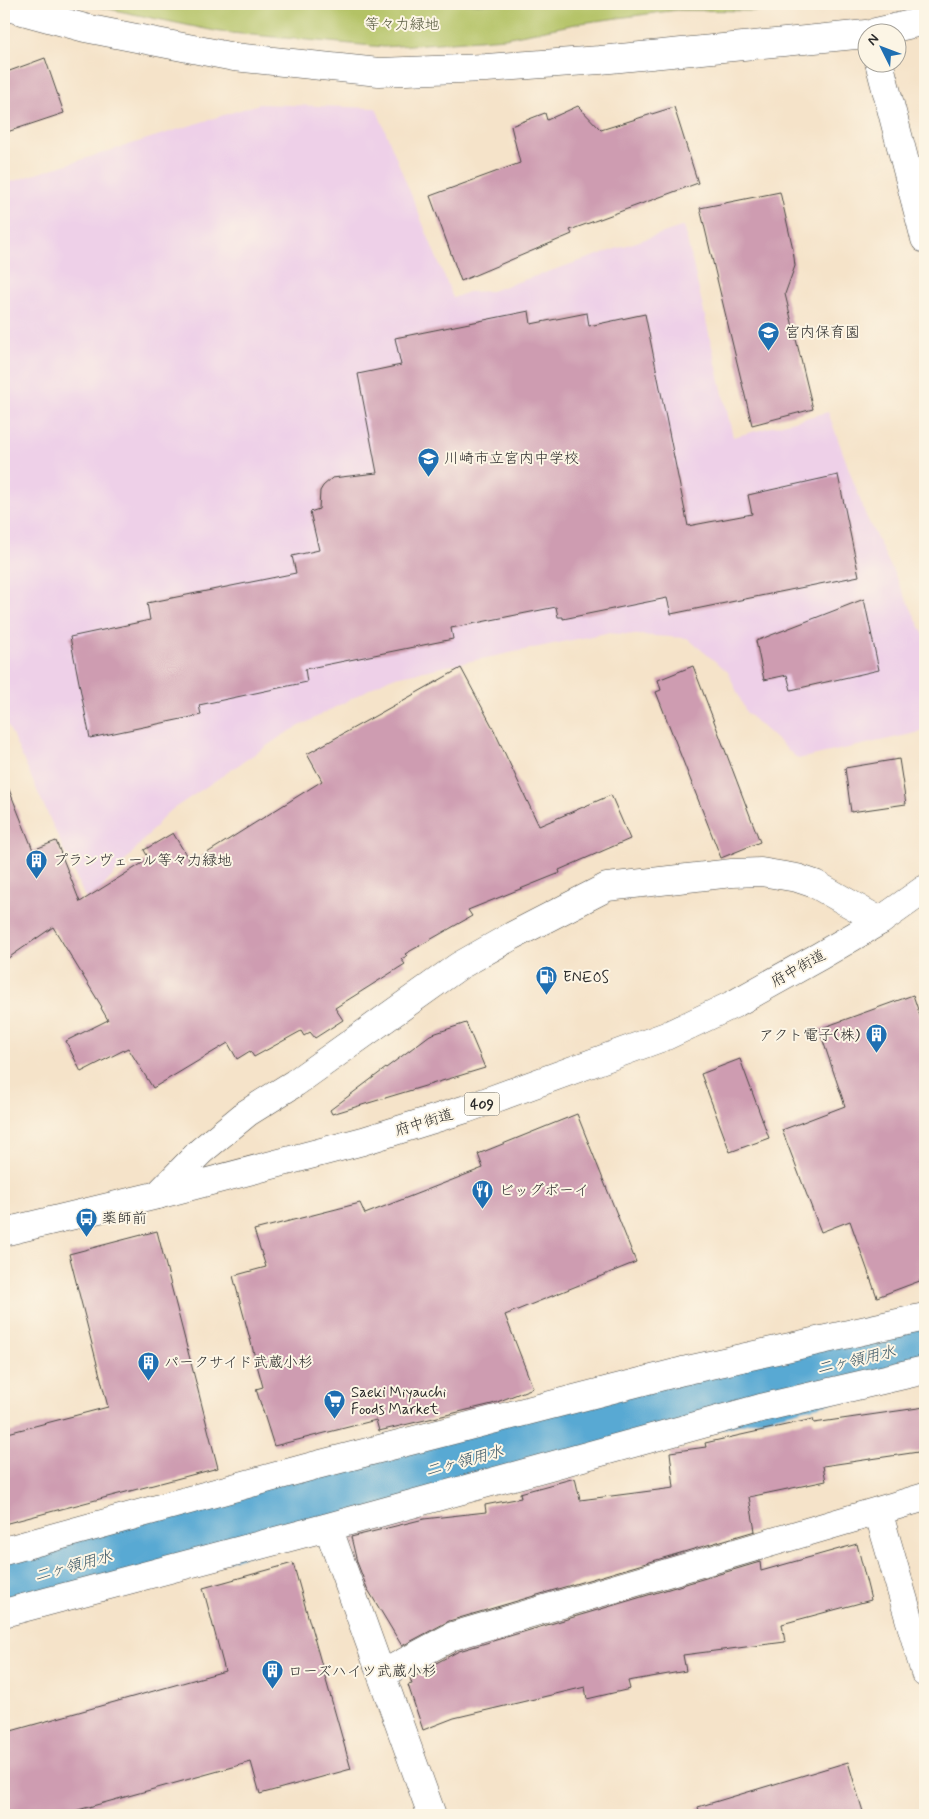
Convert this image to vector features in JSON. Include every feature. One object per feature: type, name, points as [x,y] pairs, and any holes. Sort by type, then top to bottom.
[{"type":"main road","points":[[4,6],[85,28],[234,57],[379,72],[486,68],[600,60],[856,35]]},
{"type":"main road","points":[[906,25],[925,21]]},
{"type":"main road","points":[[882,72],[925,239]]},
{"type":"main road","points":[[158,1195],[201,1151],[247,1113],[295,1083],[459,966],[512,936],[608,887],[732,873],[761,872],[797,878],[815,884],[880,921]]},
{"type":"main road","name":"府中街道","points":[[4,1232],[158,1195],[362,1141],[466,1109],[666,1036],[734,1004],[880,921],[925,889]]},
{"type":"main road","points":[[4,1551],[313,1466],[616,1388],[925,1317]]},
{"type":"main road","points":[[4,1613],[328,1527],[761,1408],[925,1370]]},
{"type":"main road","points":[[382,1674],[453,1636],[925,1497]]},
{"type":"main road","points":[[878,1511],[925,1673]]},
{"type":"main road","points":[[328,1527],[432,1815]]},
{"type":"shaded area","name":"川崎市立宮内中学校","points":[[259,104],[376,108],[453,298],[468,292],[491,291],[684,226],[733,437],[828,412],[866,516],[925,637],[925,731],[798,759],[746,712],[728,672],[687,638],[606,633],[390,678],[283,735],[167,813],[88,904],[6,721],[4,721],[4,184]]},
{"type":"green space","name":"等々力緑地","points":[[85,4],[812,4],[756,11],[677,10],[581,23],[505,38],[384,47],[220,32]]},
{"type":"building","points":[[45,58],[64,113],[4,133],[4,73]]},
{"type":"building","points":[[578,106],[601,130],[674,107],[698,183],[570,230],[572,234],[461,281],[430,196],[520,163],[511,126],[545,113],[547,120]]},
{"type":"building","points":[[780,192],[795,266],[785,294],[813,409],[752,425],[700,208]]},
{"type":"building","points":[[529,311],[531,324],[587,313],[589,326],[645,314],[688,526],[752,514],[748,495],[838,475],[859,576],[671,614],[667,598],[563,619],[563,617],[558,617],[556,607],[451,628],[453,639],[305,669],[307,682],[199,705],[201,715],[90,738],[70,637],[150,620],[147,603],[296,573],[292,556],[319,550],[310,512],[319,509],[320,491],[323,486],[332,478],[377,473],[358,374],[401,365],[395,338]]},
{"type":"building","points":[[864,599],[879,670],[791,690],[787,675],[764,680],[756,641]]},
{"type":"building","points":[[693,666],[760,842],[721,858],[656,692],[661,690],[658,680]]},
{"type":"building","points":[[461,668],[492,726],[539,826],[611,795],[630,839],[559,870],[560,873],[468,910],[472,916],[405,954],[407,956],[401,959],[405,964],[335,1008],[343,1020],[315,1038],[310,1032],[304,1036],[301,1031],[254,1057],[250,1051],[237,1059],[228,1043],[153,1088],[128,1048],[81,1072],[66,1041],[108,1020],[53,927],[4,961],[4,782],[6,782],[33,850],[56,841],[80,902],[149,859],[144,850],[173,833],[191,863],[322,781],[307,754]]},
{"type":"building","points":[[899,759],[906,804],[851,812],[845,768]]},
{"type":"building","points":[[913,995],[925,1030],[925,1279],[877,1297],[850,1221],[821,1232],[782,1130],[845,1106],[819,1029]]},
{"type":"building","points":[[466,1023],[485,1068],[332,1114],[330,1110],[430,1035]]},
{"type":"building","points":[[740,1059],[769,1138],[730,1152],[701,1074]]},
{"type":"building","points":[[577,1114],[636,1262],[505,1315],[533,1388],[492,1404],[379,1431],[376,1420],[274,1446],[256,1389],[263,1387],[233,1276],[266,1267],[254,1230],[360,1203],[365,1214],[483,1168],[478,1154]]},
{"type":"building","name":"パークサイド武蔵小杉","points":[[157,1231],[218,1468],[4,1524],[4,1434],[108,1407],[69,1254]]},
{"type":"building","points":[[925,1407],[925,1451],[823,1466],[826,1481],[749,1497],[755,1531],[449,1621],[402,1646],[367,1588],[357,1562],[351,1537],[424,1519],[486,1512],[485,1505],[521,1498],[520,1493],[575,1478],[580,1500],[674,1488],[670,1452],[706,1447],[705,1443],[813,1419],[814,1423]]},
{"type":"building","points":[[857,1544],[871,1600],[782,1624],[785,1642],[683,1655],[686,1671],[628,1681],[630,1689],[587,1699],[585,1687],[454,1718],[423,1730],[408,1685],[412,1684],[410,1678],[459,1651],[760,1562],[761,1571]]},
{"type":"building","name":"ローズハイツ武蔵小杉","points":[[293,1563],[351,1769],[260,1794],[251,1762],[60,1815],[4,1815],[4,1733],[225,1671],[203,1588]]},
{"type":"building","points":[[848,1762],[864,1815],[700,1815],[698,1807]]},
{"type":"waterway","name":"二ヶ領用水","points":[[4,1583],[738,1387],[925,1343]]},
{"type":"place","name":"宮内保育園","points":[[769,351]]},
{"type":"place","name":"川崎市立宮内中学校","points":[[428,477]]},
{"type":"place","name":"プランヴェール等々力緑地","points":[[37,879]]},
{"type":"place","name":"ENEOS","points":[[547,996]]},
{"type":"place","name":"アクト電子(株)","points":[[876,1054]]},
{"type":"place","name":"ビッグボーイ","points":[[483,1209]]},
{"type":"place","name":"薬師前","points":[[86,1237]]},
{"type":"place","name":"パークサイド武蔵小杉","points":[[148,1381]]},
{"type":"place","name":"Saeki Miyauchi Foods Market","points":[[335,1420]]},
{"type":"place","name":"ローズハイツ武蔵小杉","points":[[272,1690]]}]
